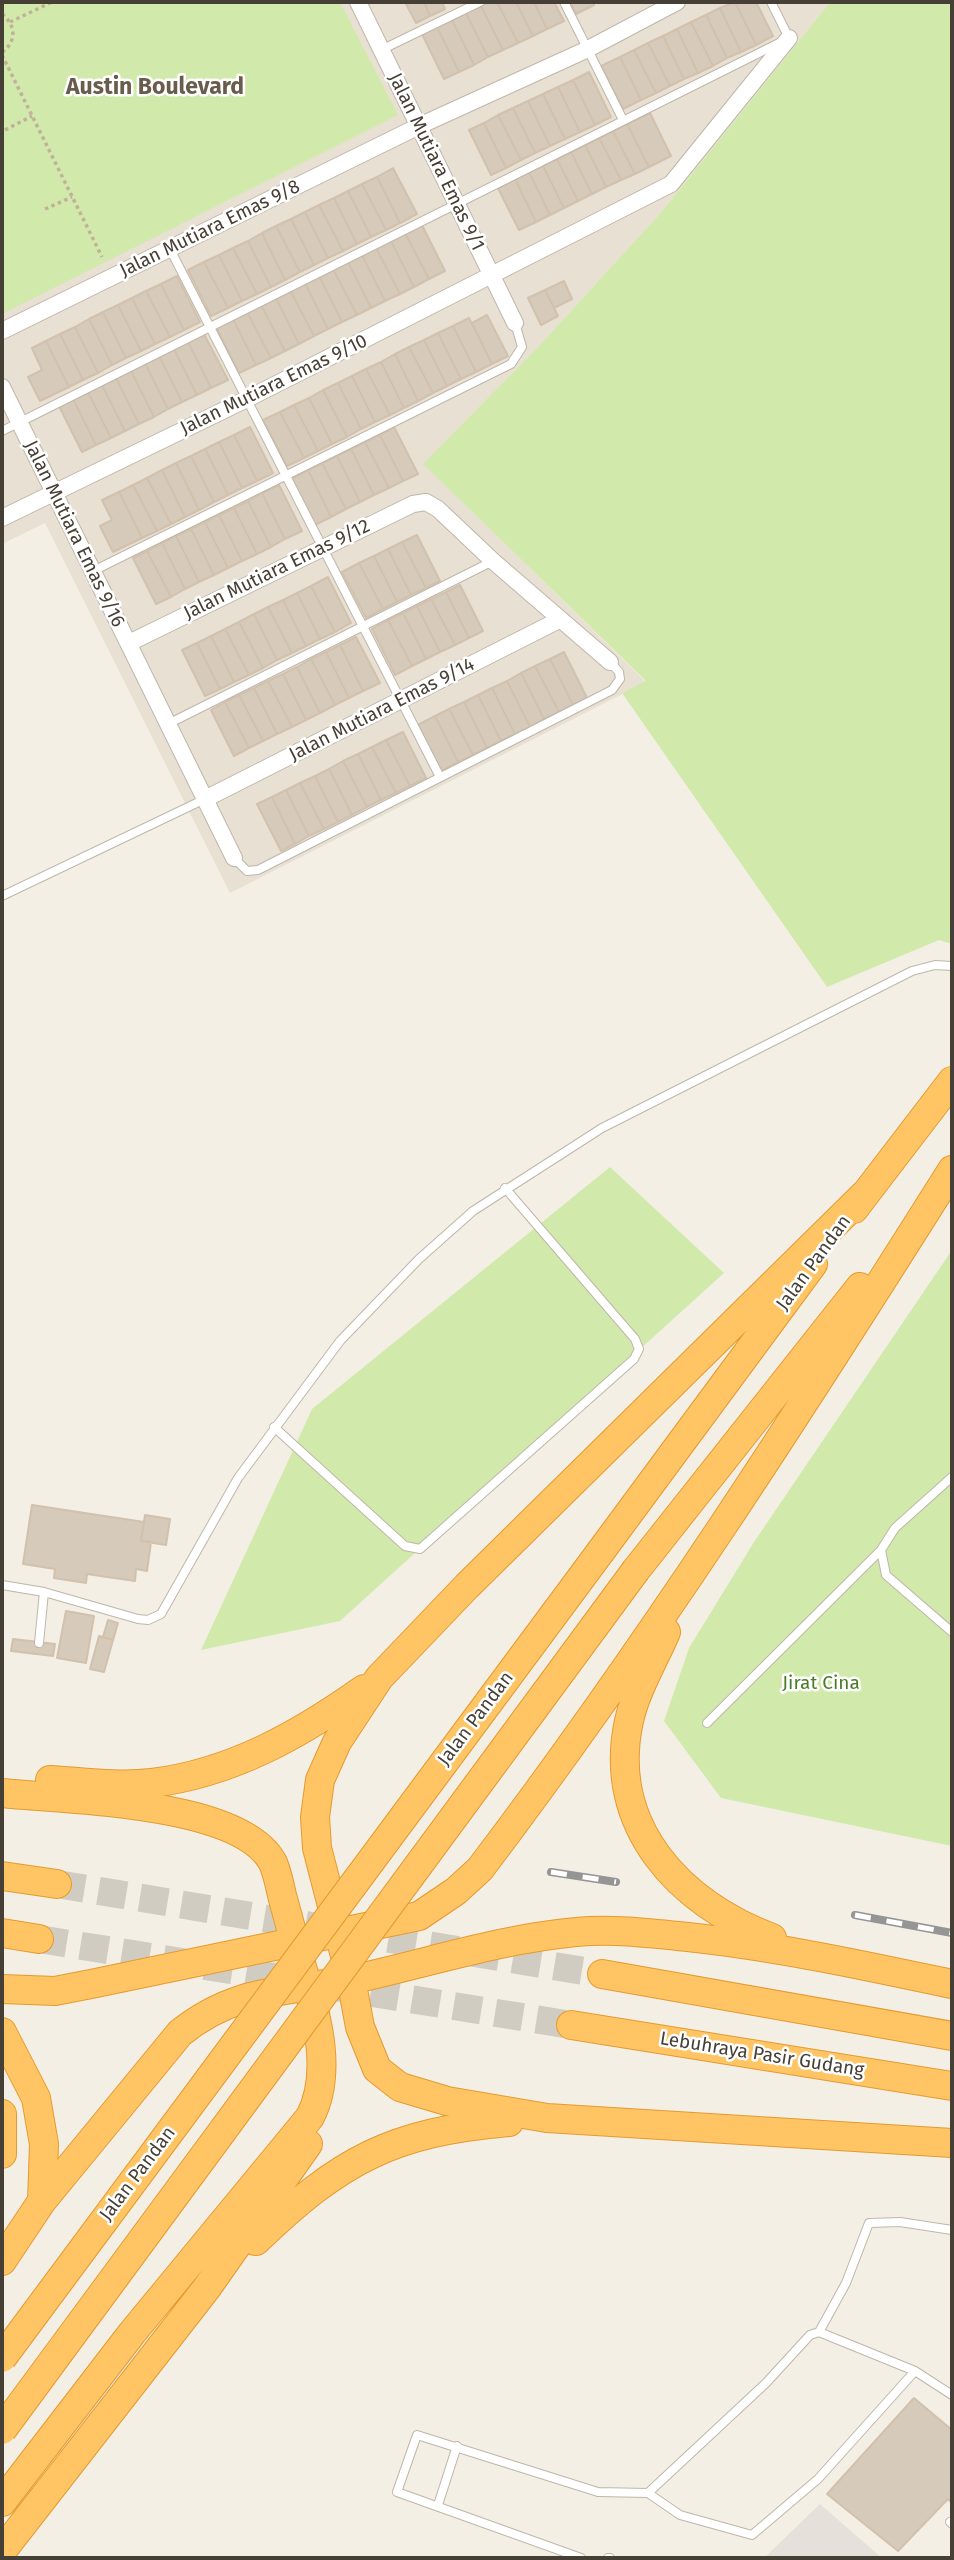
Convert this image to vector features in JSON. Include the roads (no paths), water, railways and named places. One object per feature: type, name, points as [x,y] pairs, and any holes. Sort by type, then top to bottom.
[{"type":"highway","name":"Jalan Pandan","points":[[2,2358],[865,1194],[952,1081]]},
{"type":"highway","name":"Jalan Pandan","points":[[2,2430],[636,1570],[952,1167]]},
{"type":"highway","points":[[2,1989],[55,1991],[419,1916],[456,1891],[480,1869],[596,1713],[776,1449],[952,1167]]},
{"type":"highway","points":[[865,1194],[467,1586],[379,1678],[337,1742],[320,1780],[315,1816],[317,1848],[351,1979],[360,2027],[377,2069],[400,2087],[447,2101],[547,2118],[731,2127],[952,2143]]},
{"type":"highway","points":[[690,1575],[629,1720],[625,1752],[631,1811],[643,1838],[668,1871],[702,1901],[746,1929],[813,1954]]},
{"type":"highway","points":[[2,1777],[104,1784],[149,1783],[190,1776],[234,1763],[278,1744],[323,1718],[379,1678]]},
{"type":"highway","points":[[2,1793],[181,1812],[224,1824],[250,1838],[272,1863],[307,1986],[321,2050],[321,2080],[317,2104],[310,2117],[132,2333],[2,2502]]},
{"type":"highway","points":[[2,1876],[57,1884]]},
{"type":"highway","points":[[8,2253],[42,2201],[180,2033],[204,2014],[230,2001],[351,1979],[527,1938],[579,1931],[661,1934],[813,1954],[952,1984]]},
{"type":"highway","points":[[2,1933],[39,1939]]},
{"type":"highway","points":[[602,1973],[952,2036]]},
{"type":"highway","name":"Lebuhraya Pasir Gudang","points":[[571,2025],[952,2087]]},
{"type":"highway","points":[[2,2032],[36,2098],[44,2144],[42,2201]]},
{"type":"highway","points":[[2,2114],[2,2154]]},
{"type":"highway","points":[[2,2551],[206,2288],[308,2145],[310,2117]]},
{"type":"highway","points":[[206,2288],[301,2198],[359,2159],[411,2136],[463,2126],[547,2118]]},
{"type":"street","name":"Jalan Mutiara Emas 9/1","points":[[358,2],[515,323]]},
{"type":"street","name":"Jalan Mutiara Emas 9/8","points":[[2,331],[418,126],[587,49],[677,2]]},
{"type":"street","name":"Jalan Mutiara Emas 9/10","points":[[2,518],[247,400],[674,182],[789,38]]},
{"type":"street","name":"Jalan Mutiara Emas 9/16","points":[[2,387],[234,858]]},
{"type":"street","name":"Jalan Mutiara Emas 9/12","points":[[129,643],[413,504],[426,502],[438,509],[493,561]]},
{"type":"street","points":[[493,561],[610,662]]},
{"type":"street","name":"Jalan Mutiara Emas 9/14","points":[[205,799],[559,620]]},
{"type":"lane","points":[[381,50],[480,2]]},
{"type":"lane","points":[[564,2],[624,120]]},
{"type":"lane","points":[[2,431],[789,38],[771,2]]},
{"type":"lane","points":[[170,249],[440,777]]},
{"type":"lane","points":[[93,571],[513,363],[522,347],[515,323]]},
{"type":"lane","points":[[168,723],[493,561]]},
{"type":"lane","points":[[234,858],[247,871],[258,870],[612,690],[620,679],[619,672],[610,662]]},
{"type":"lane","points":[[2,896],[205,799]]},
{"type":"lane","points":[[2,1585],[44,1592],[138,1619],[148,1620],[161,1614],[237,1478],[340,1341],[419,1259],[473,1211],[602,1128],[912,971],[935,965],[952,966]]},
{"type":"lane","points":[[274,1427],[405,1546],[420,1549],[634,1359],[639,1349],[635,1339],[505,1188]]},
{"type":"lane","points":[[707,1723],[881,1550],[895,1528],[952,1477]]},
{"type":"lane","points":[[881,1550],[886,1575],[952,1632]]},
{"type":"lane","points":[[39,1643],[44,1592]]},
{"type":"lane","points":[[819,2332],[846,2283],[869,2223],[900,2222],[952,2230]]},
{"type":"lane","points":[[648,2493],[766,2382],[810,2335],[819,2332],[915,2371],[952,2395]]},
{"type":"lane","points":[[581,2558],[397,2492],[417,2435],[598,2492],[648,2493],[680,2515],[752,2535],[818,2479],[915,2371]]},
{"type":"lane","points":[[438,2505],[457,2446]]},
{"type":"tunnel","points":[[57,1884],[602,1974]]},
{"type":"tunnel","points":[[39,1939],[571,2025]]},
{"type":"railway","points":[[551,1872],[616,1882]]},
{"type":"railway","points":[[855,1915],[952,1933]]},
{"type":"district","name":"Austin Boulevard","points":[[155,88]]},
{"type":"park label","name":"Jirat Cina","points":[[821,1684]]}]
